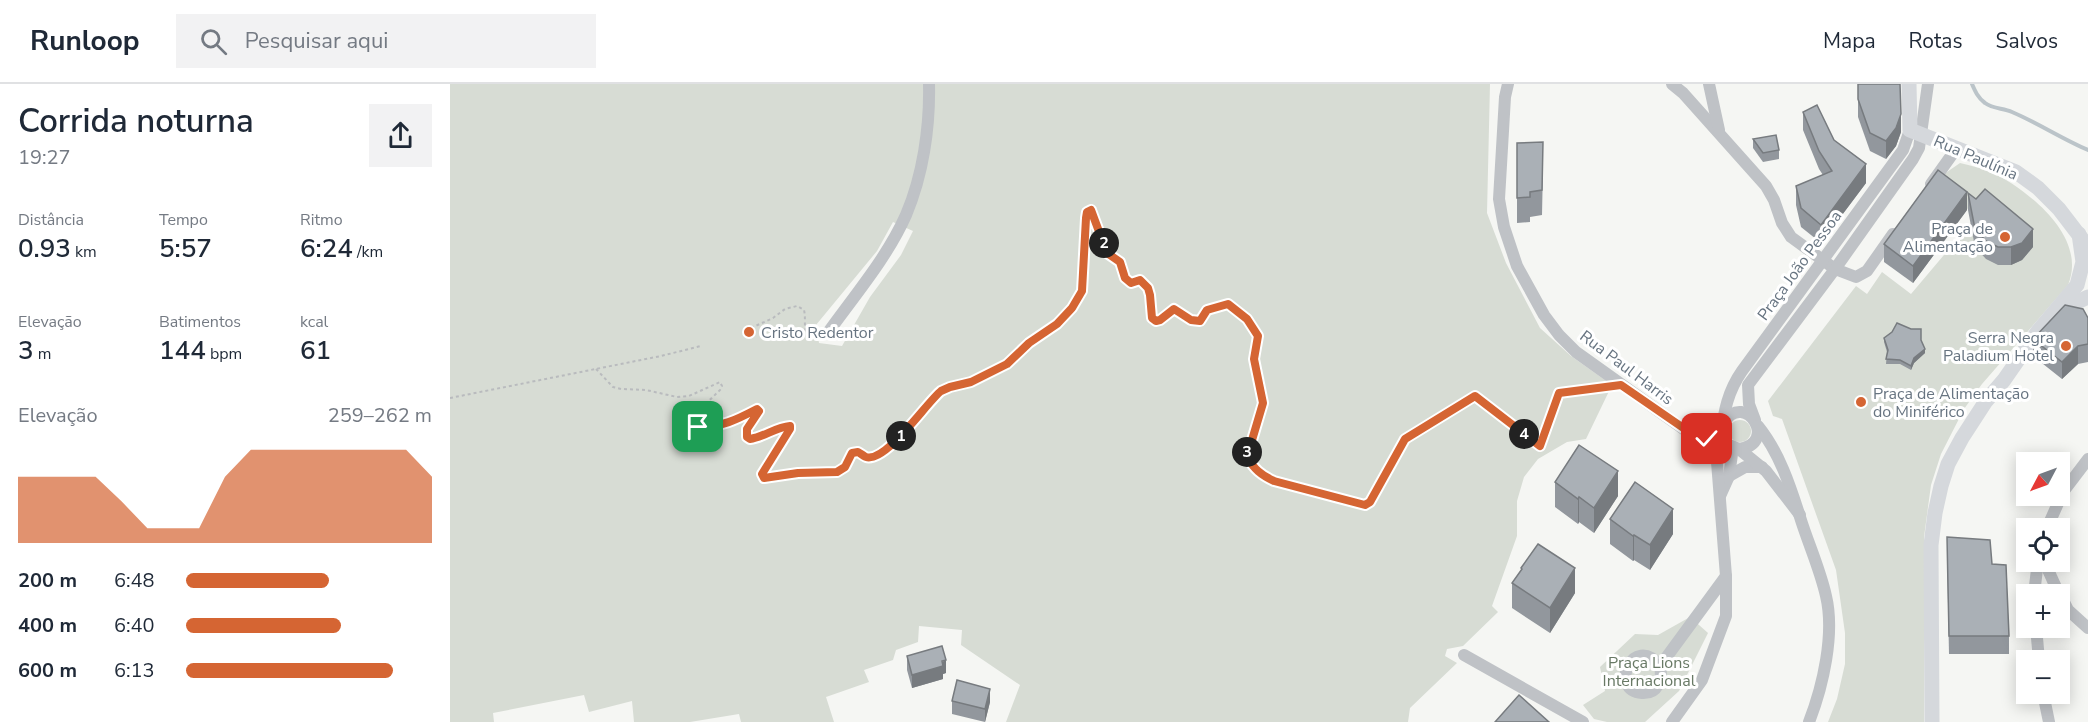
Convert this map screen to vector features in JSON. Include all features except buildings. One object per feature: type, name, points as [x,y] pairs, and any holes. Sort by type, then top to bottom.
[{"type":"main road","points":[[1909,84],[1916,132]]},
{"type":"main road","name":"Rua Paulínia","points":[[1916,132],[2016,172],[2052,202],[2088,248]]},
{"type":"main road","points":[[1932,722],[1931,545],[1941,486],[1948,464],[1962,438],[2038,331],[2077,285],[2083,262],[2079,234]]},
{"type":"main road","points":[[2053,314],[2088,297]]},
{"type":"street","points":[[827,334],[879,261],[906,214],[921,165],[930,106],[930,84]]},
{"type":"street","name":"Rua Paul Harris","points":[[1508,84],[1505,97],[1499,199],[1504,227],[1517,266],[1544,315],[1576,352],[1695,436],[1707,439],[1728,438]]},
{"type":"street","points":[[1672,84],[1719,131],[1766,186],[1786,232],[1835,269],[1856,277],[1862,275],[1904,219]]},
{"type":"street","points":[[1709,84],[1719,131]]},
{"type":"street","points":[[1916,132],[1928,84]]},
{"type":"street","name":"Praça João Pessoa","points":[[1728,438],[1726,402],[1732,385],[1916,132]]},
{"type":"street","name":"Praça João Pessoa","points":[[1756,423],[1749,404],[1748,385],[1907,168],[1919,148],[1916,132]]},
{"type":"street","points":[[1924,192],[1956,148]]},
{"type":"street","points":[[1719,497],[1729,476],[1727,417],[1739,412],[1745,413],[1756,423],[1774,448],[1794,495],[1826,597],[1828,629],[1824,668],[1817,701],[1809,722]]},
{"type":"street","points":[[1728,438],[1745,448],[1757,437],[1756,423]]},
{"type":"street","points":[[1728,438],[1777,482],[1800,515]]},
{"type":"street","points":[[1672,722],[1702,680],[1726,616],[1726,576],[1717,462],[1719,450],[1728,438]]},
{"type":"street","points":[[2052,518],[2063,492],[2088,459]]},
{"type":"street","points":[[1729,476],[1745,467],[1762,467]]},
{"type":"street","points":[[1660,666],[1726,576]]},
{"type":"street","points":[[2070,612],[2088,628]]},
{"type":"street","points":[[1464,655],[1583,722]]},
{"type":"street","points":[[2045,704],[2049,722]]},
{"type":"path","points":[[596,369],[612,387],[621,390],[646,390],[677,397],[689,396],[720,382],[721,389],[690,418],[689,422],[693,426],[707,427],[725,424],[757,409],[759,411],[747,429],[747,437],[750,439],[761,438],[782,427],[790,428],[762,474],[764,478],[798,473],[837,472],[845,467],[852,453],[858,452],[866,458],[872,457],[893,445],[941,391],[971,382],[1007,364],[1029,343],[1065,316],[1082,291],[1086,218],[1087,212],[1091,210],[1107,253],[1120,262],[1125,278],[1131,283],[1140,280],[1148,288],[1152,318],[1156,321],[1174,309],[1191,320],[1200,321],[1207,310],[1228,304],[1254,327],[1258,336],[1254,359],[1263,403],[1247,457],[1262,475],[1274,481],[1365,505],[1370,502],[1405,439],[1475,396],[1540,446],[1559,393],[1621,385]]},
{"type":"path","points":[[752,328],[773,318],[785,309],[797,306],[804,310],[804,328],[810,337],[818,338],[827,334]]},
{"type":"path","points":[[450,398],[701,346]]},
{"type":"green space","points":[[450,84],[1490,84],[1487,213],[1506,263],[1540,328],[1571,356],[1612,385],[1586,439],[1567,442],[1538,459],[1524,477],[1517,501],[1517,536],[1492,606],[1498,612],[1463,646],[1447,649],[1445,656],[1457,663],[1410,708],[1408,722],[1006,722],[1020,685],[961,645],[962,630],[919,626],[918,642],[896,650],[893,660],[864,670],[869,682],[826,697],[834,722],[741,722],[739,714],[690,722],[634,722],[632,701],[589,712],[584,695],[493,713],[494,722],[450,722]],"holes":[[[893,222],[913,231],[901,255],[870,297],[842,346],[819,343],[816,325],[877,251]]]},
{"type":"green space","points":[[1960,163],[1992,172],[2038,203],[2062,233],[2070,250],[2072,267],[2068,285],[1982,384],[1964,409],[1941,454],[1931,485],[1924,537],[1924,722],[1828,722],[1837,699],[1845,664],[1845,633],[1836,570],[1782,419],[1773,416],[1768,401],[1856,286],[1867,294],[1882,272],[1911,294],[1976,217],[1931,183]]},
{"type":"green space","points":[[1736,420],[1744,420],[1751,427],[1751,435],[1744,442],[1736,442],[1729,435],[1729,427]]},
{"type":"green space","name":"Praça Lions Internacional","points":[[1690,617],[1708,633],[1679,691],[1645,722],[1607,722],[1594,719],[1583,705],[1605,691],[1600,667],[1635,634],[1658,635]]},
{"type":"waterway","points":[[1972,84],[1979,97],[1988,105],[2022,116],[2088,150]]},
{"type":"place","name":"Praça de Alimentação","points":[[2005,237]]},
{"type":"place","name":"Cristo Redentor","points":[[749,332]]},
{"type":"place","name":"Serra Negra Paladium Hotel","points":[[2066,346]]},
{"type":"place","name":"Praça de Alimentação do Miniférico","points":[[1861,402]]},
{"type":"route","points":[[698,427],[725,424],[756,409],[759,411],[747,429],[746,434],[750,439],[761,438],[782,427],[790,426],[770,465],[762,474],[764,478],[798,473],[837,472],[845,467],[852,453],[858,452],[866,458],[872,457],[893,445],[925,410],[934,396],[950,387],[971,382],[1007,364],[1036,337],[1057,324],[1072,308],[1082,291],[1086,218],[1087,212],[1091,210],[1107,253],[1120,262],[1125,278],[1131,283],[1140,280],[1148,288],[1152,318],[1156,321],[1174,309],[1191,320],[1200,321],[1207,310],[1228,304],[1254,327],[1258,336],[1254,359],[1263,403],[1247,457],[1253,467],[1274,481],[1365,505],[1370,502],[1405,439],[1475,396],[1540,446],[1559,393],[1621,385],[1695,436],[1707,439]]}]
